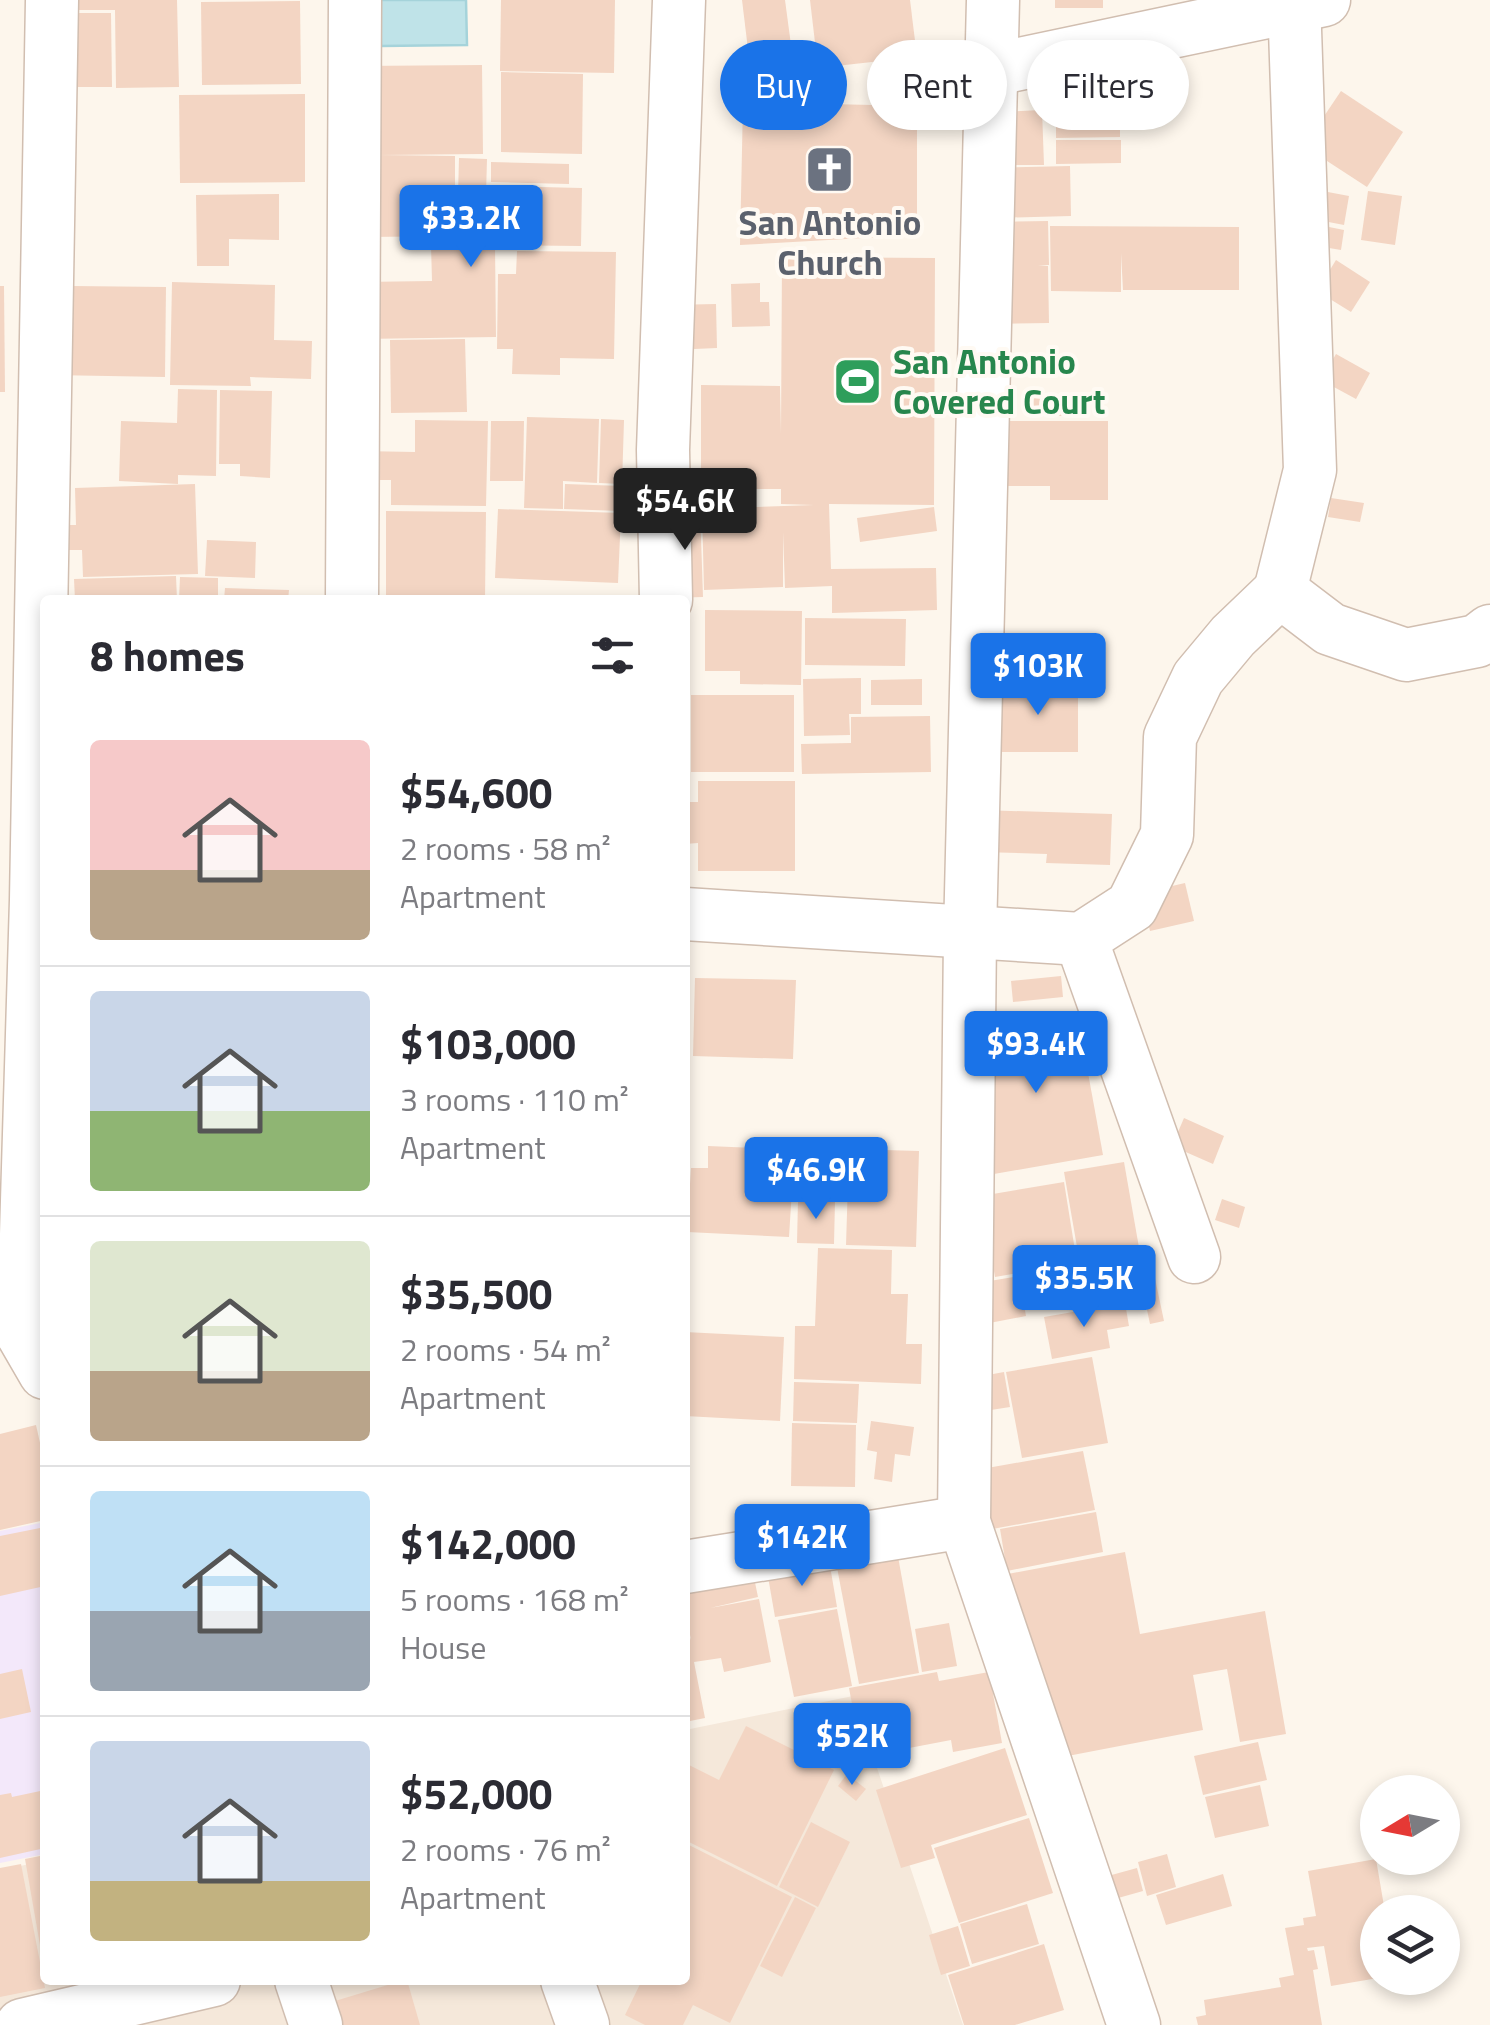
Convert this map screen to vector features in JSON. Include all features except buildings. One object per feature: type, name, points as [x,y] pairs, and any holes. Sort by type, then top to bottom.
[{"type":"street","points":[[40,1364],[23,1335],[27,900],[52,0]]},
{"type":"street","points":[[352,595],[355,0]]},
{"type":"street","points":[[666,595],[663,450],[679,0]]},
{"type":"street","points":[[992,40],[993,0]]},
{"type":"street","points":[[690,914],[1081,940],[1132,906],[1168,835],[1170,737],[1198,678],[1233,636],[1280,591],[1310,470],[1304,2],[1007,67]]},
{"type":"street","points":[[990,130],[970,934],[964,1522],[1134,2025]]},
{"type":"street","points":[[1280,591],[1330,629],[1406,655],[1476,640],[1490,631]]},
{"type":"street","points":[[1081,940],[1194,1257]]},
{"type":"street","points":[[690,1567],[964,1522]]},
{"type":"street","points":[[22,2025],[193,1985]]},
{"type":"street","points":[[303,1985],[316,2025]]},
{"type":"street","points":[[568,1985],[582,2025]]},
{"type":"shaded area","points":[[40,1523],[40,1855],[0,1863],[0,1531]]},
{"type":"shaded area","points":[[853,1696],[963,2025],[0,2025],[0,1870],[40,1862],[40,1985],[690,1985],[690,1729]]},
{"type":"water","points":[[380,0],[466,0],[467,45],[381,46]]},
{"type":"place","name":"San Antonio Church","points":[[830,170]]},
{"type":"place","name":"San Antonio Covered Court","points":[[858,381]]}]
